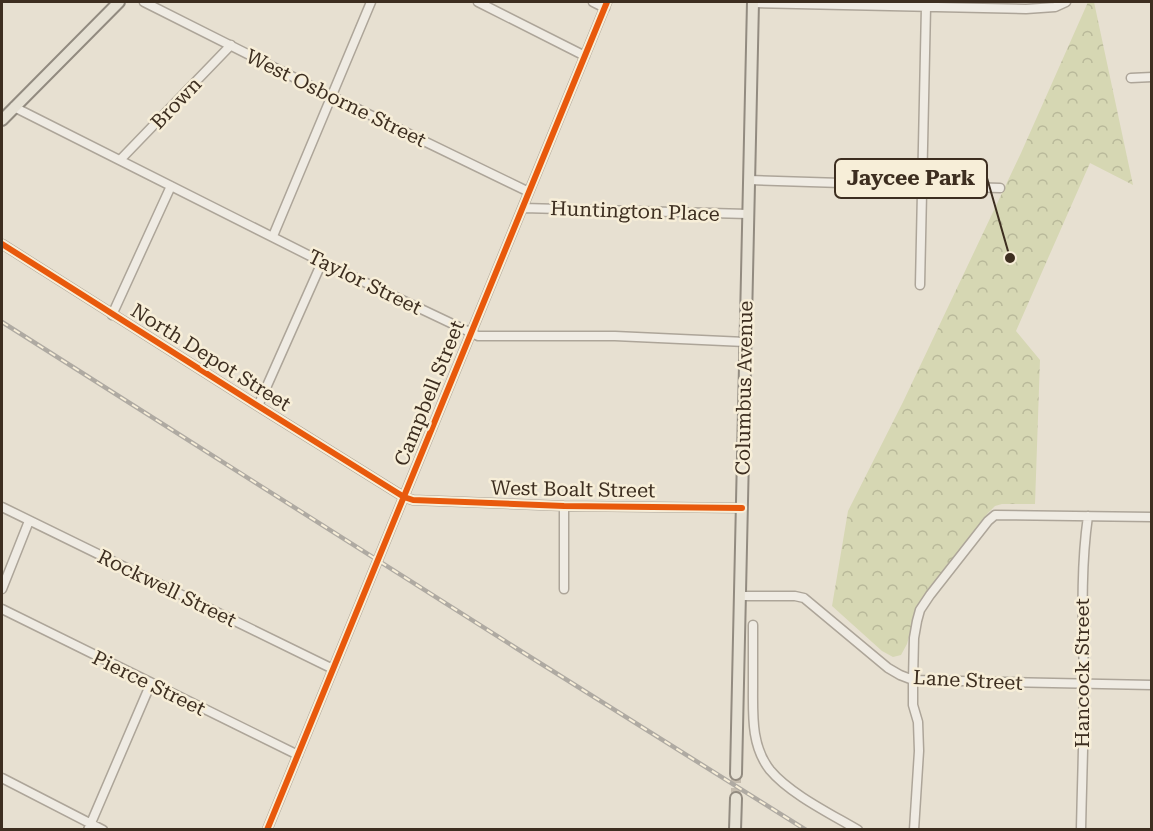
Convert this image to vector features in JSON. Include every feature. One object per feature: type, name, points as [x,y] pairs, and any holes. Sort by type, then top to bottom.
[{"type":"main road","points":[[2,120],[119,2]]},
{"type":"main road","name":"Columbus Avenue","points":[[736,774],[753,2]]},
{"type":"main road","points":[[735,830],[736,798]]},
{"type":"street","name":"West Osborne Street","points":[[144,2],[529,192]]},
{"type":"street","points":[[273,236],[371,2]]},
{"type":"street","points":[[478,2],[585,56]]},
{"type":"street","points":[[593,2],[606,4]]},
{"type":"street","points":[[753,2],[1037,9],[1055,7],[1065,2]]},
{"type":"street","name":"Campbell Street","points":[[267,830],[606,4]]},
{"type":"street","points":[[920,285],[927,5]]},
{"type":"street","name":"Brown","points":[[120,160],[231,45]]},
{"type":"street","points":[[1131,78],[1152,77]]},
{"type":"street","name":"Taylor Street","points":[[14,107],[322,262],[478,336],[615,336],[745,342]]},
{"type":"street","points":[[749,180],[1000,188]]},
{"type":"street","points":[[112,315],[171,186]]},
{"type":"street","name":"Huntington Place","points":[[523,208],[748,214]]},
{"type":"street","name":"North Depot Street","points":[[2,244],[404,497]]},
{"type":"street","points":[[258,406],[322,262]]},
{"type":"street","name":"West Boalt Street","points":[[404,497],[424,502],[742,508]]},
{"type":"street","points":[[564,506],[564,589]]},
{"type":"street","name":"Rockwell Street","points":[[2,507],[333,669]]},
{"type":"street","points":[[914,830],[919,751],[918,722],[913,705],[915,630],[920,610],[937,585],[993,516],[1010,514],[1152,518]]},
{"type":"street","name":"Hancock Street","points":[[1081,830],[1084,683],[1082,580],[1089,516]]},
{"type":"street","points":[[2,589],[29,521]]},
{"type":"street","name":"Lane Street","points":[[740,596],[804,598],[888,668],[913,680],[1152,685]]},
{"type":"street","name":"Pierce Street","points":[[2,609],[298,755]]},
{"type":"street","points":[[753,625],[754,727],[757,745],[764,761],[776,777],[800,795],[858,830]]},
{"type":"street","points":[[89,826],[151,683]]},
{"type":"street","points":[[2,777],[89,826],[103,830]]},
{"type":"green space","points":[[1088,2],[1094,2],[1133,185],[1090,163],[1016,331],[1040,360],[1035,504],[1002,504],[995,506],[988,513],[918,605],[907,644],[901,655],[893,657],[882,651],[832,606],[848,511],[903,402],[1021,153]]},
{"type":"tunnel","points":[[736,774],[736,798]]},
{"type":"railway","points":[[2,322],[806,830]]},
{"type":"cycle path","points":[[267,830],[607,2]]},
{"type":"cycle path","points":[[2,244],[404,497],[413,500],[564,506],[742,508]]},
{"type":"place","name":"Jaycee Park","points":[[1010,258]]}]
